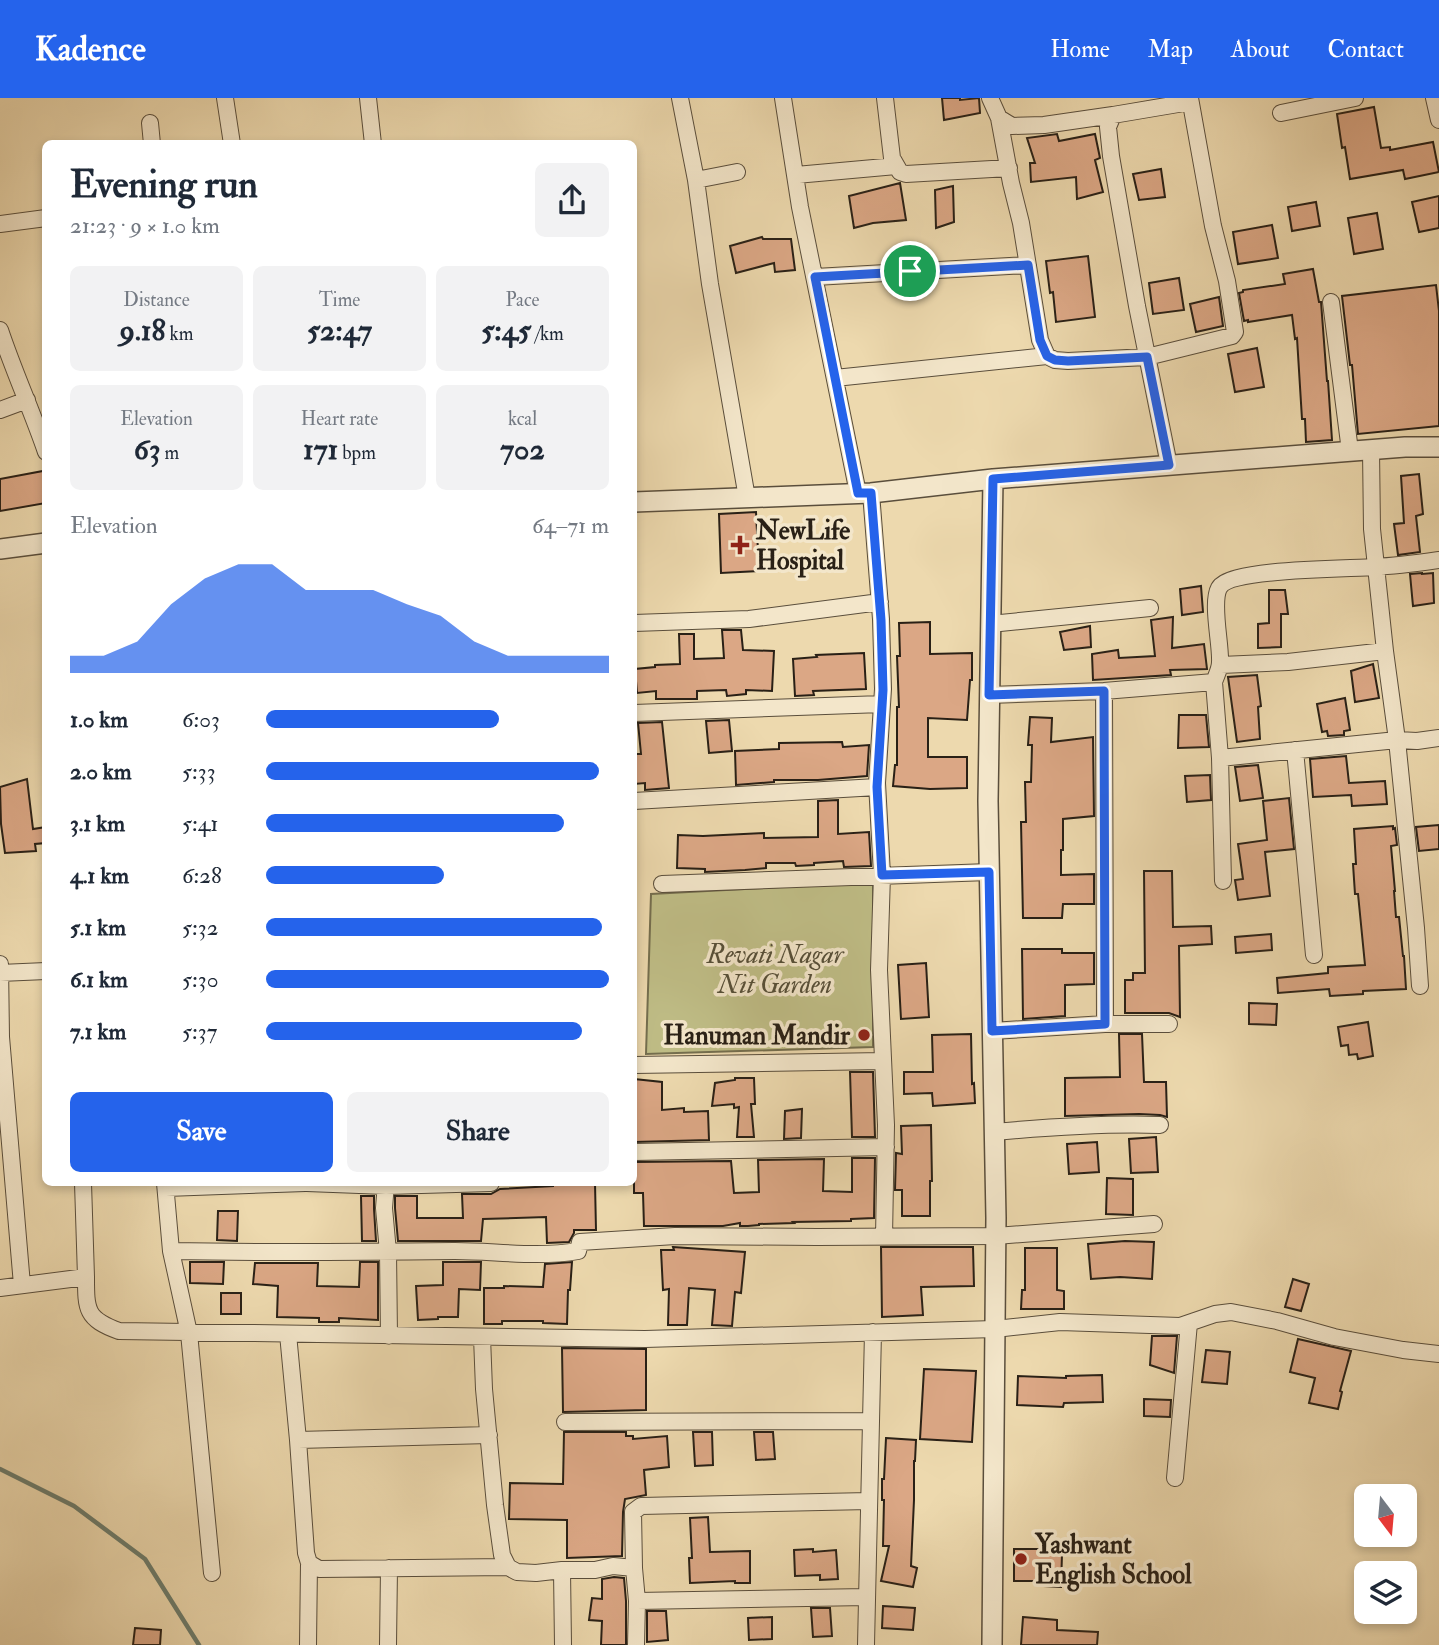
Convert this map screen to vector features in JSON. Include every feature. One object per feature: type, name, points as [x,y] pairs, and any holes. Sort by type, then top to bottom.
[{"type":"street","points":[[225,98],[231,140]]},
{"type":"street","points":[[368,98],[373,140]]},
{"type":"street","points":[[680,98],[696,180],[710,284],[747,498]]},
{"type":"street","points":[[783,98],[800,207],[835,378],[865,493],[880,602],[882,704],[877,787],[882,875],[879,970],[886,1147],[884,1237]]},
{"type":"street","points":[[885,98],[892,158],[900,172],[906,174],[1009,169]]},
{"type":"street","points":[[990,98],[999,118],[1021,223],[1040,340],[1047,356]]},
{"type":"street","points":[[1281,113],[1355,98]]},
{"type":"street","points":[[1434,98],[1439,120]]},
{"type":"street","points":[[835,378],[1047,356],[1068,361],[1147,357],[1232,336],[1235,331],[1227,281],[1213,226],[1190,100],[1113,115],[1018,127],[1005,124],[999,118]]},
{"type":"street","points":[[1113,115],[1108,127],[1111,156],[1169,465]]},
{"type":"street","points":[[150,123],[152,140]]},
{"type":"street","points":[[796,175],[896,166]]},
{"type":"street","points":[[696,180],[737,172]]},
{"type":"street","points":[[0,224],[42,219]]},
{"type":"street","points":[[815,277],[1028,265]]},
{"type":"street","points":[[1331,302],[1350,452]]},
{"type":"street","points":[[0,330],[42,441]]},
{"type":"street","points":[[0,410],[27,400]]},
{"type":"street","points":[[637,502],[865,493],[993,479],[1439,447]]},
{"type":"street","points":[[1371,450],[1373,529],[1397,740],[1420,986]]},
{"type":"street","points":[[992,1645],[996,1236],[988,801],[993,479]]},
{"type":"street","points":[[0,549],[42,544]]},
{"type":"street","points":[[1223,881],[1220,758],[1214,682],[1221,665],[1216,602],[1219,587],[1243,576],[1439,560]]},
{"type":"street","points":[[637,623],[749,619],[880,602]]},
{"type":"street","points":[[990,624],[1150,608]]},
{"type":"street","points":[[1221,665],[1288,662],[1385,651]]},
{"type":"street","points":[[989,695],[1104,691],[1214,682]]},
{"type":"street","points":[[1104,691],[1105,1024]]},
{"type":"street","points":[[637,713],[882,704]]},
{"type":"street","points":[[1220,758],[1439,738]]},
{"type":"street","points":[[1295,750],[1314,955]]},
{"type":"street","points":[[637,801],[877,787]]},
{"type":"street","points":[[662,884],[989,872]]},
{"type":"street","points":[[0,964],[1,1037],[22,1285]]},
{"type":"street","points":[[0,973],[42,971]]},
{"type":"street","points":[[992,1031],[1105,1024],[1169,1024]]},
{"type":"street","points":[[637,1065],[883,1061]]},
{"type":"street","points":[[994,1132],[1109,1124],[1160,1125]]},
{"type":"street","points":[[637,1152],[886,1147]]},
{"type":"street","points":[[83,1186],[86,1293],[90,1314],[100,1324],[119,1331],[645,1339],[995,1329],[1060,1322],[1180,1326],[1215,1314],[1231,1312],[1346,1339],[1439,1354]]},
{"type":"street","points":[[165,1186],[171,1251],[189,1333],[212,1573]]},
{"type":"street","points":[[386,1186],[384,1208],[388,1252],[389,1336]]},
{"type":"street","points":[[171,1251],[463,1251],[546,1254],[578,1251],[580,1242],[675,1236],[996,1236],[1154,1224]]},
{"type":"street","points":[[0,1288],[86,1277]]},
{"type":"street","points":[[1175,1478],[1189,1323]]},
{"type":"street","points":[[866,1645],[873,1332]]},
{"type":"street","points":[[288,1334],[309,1563],[307,1645]]},
{"type":"street","points":[[482,1337],[495,1505],[502,1555],[508,1567]]},
{"type":"street","points":[[565,1422],[870,1421]]},
{"type":"street","points":[[298,1440],[489,1435]]},
{"type":"street","points":[[636,1645],[633,1512],[641,1506],[869,1501]]},
{"type":"street","points":[[309,1563],[319,1569],[508,1567],[517,1572],[536,1573],[596,1570],[613,1566],[634,1568]]},
{"type":"street","points":[[388,1645],[389,1569]]},
{"type":"street","points":[[562,1570],[562,1645]]},
{"type":"street","points":[[637,1601],[867,1597]]},
{"type":"green space","name":"Revati Nagar Nit Garden","points":[[873,882],[873,1047],[646,1054],[651,894]]},
{"type":"building","points":[[942,98],[979,98],[980,113],[944,120]]},
{"type":"building","points":[[1374,107],[1381,148],[1390,147],[1390,150],[1433,142],[1439,172],[1405,179],[1403,170],[1350,179],[1337,114]]},
{"type":"building","points":[[1057,134],[1059,141],[1095,134],[1100,158],[1095,160],[1103,192],[1077,199],[1076,177],[1031,182],[1030,163],[1035,163],[1027,138]]},
{"type":"building","points":[[1161,169],[1165,197],[1139,200],[1133,174]]},
{"type":"building","points":[[900,183],[906,220],[854,228],[849,196]]},
{"type":"building","points":[[953,186],[954,222],[936,228],[935,190]]},
{"type":"building","points":[[1439,196],[1439,228],[1419,232],[1412,202]]},
{"type":"building","points":[[1316,202],[1320,226],[1292,231],[1288,207]]},
{"type":"building","points":[[1377,213],[1383,249],[1354,254],[1348,218]]},
{"type":"building","points":[[1272,225],[1278,258],[1238,264],[1233,232]]},
{"type":"building","points":[[762,237],[791,239],[795,270],[775,272],[774,263],[736,273],[730,246]]},
{"type":"building","points":[[1088,256],[1095,317],[1056,322],[1046,261]]},
{"type":"building","points":[[1313,269],[1321,302],[1332,440],[1306,442],[1297,338],[1295,339],[1292,315],[1244,321],[1239,293],[1243,290],[1285,284],[1283,274]]},
{"type":"building","points":[[1179,278],[1184,310],[1153,314],[1149,283]]},
{"type":"building","points":[[1436,285],[1439,311],[1439,426],[1358,434],[1342,296]]},
{"type":"building","points":[[1219,297],[1223,326],[1196,332],[1190,304]]},
{"type":"building","points":[[1257,348],[1264,387],[1235,392],[1228,354]]},
{"type":"building","points":[[42,471],[42,504],[0,511],[0,479]]},
{"type":"building","points":[[1419,474],[1423,514],[1416,516],[1420,552],[1398,555],[1394,524],[1404,523],[1401,476]]},
{"type":"building","points":[[756,512],[759,571],[721,573],[719,514]]},
{"type":"building","points":[[1433,573],[1434,603],[1413,606],[1410,574]]},
{"type":"building","points":[[1201,586],[1203,612],[1182,615],[1180,589]]},
{"type":"building","points":[[1269,590],[1285,590],[1288,614],[1281,614],[1281,647],[1258,648],[1258,624],[1269,623]]},
{"type":"building","points":[[1173,617],[1172,648],[1204,644],[1207,669],[1170,670],[1171,675],[1093,680],[1092,654],[1118,650],[1119,658],[1155,656],[1151,620]]},
{"type":"building","points":[[930,622],[930,654],[972,653],[967,720],[928,718],[928,757],[967,757],[967,788],[893,786],[897,765],[899,623]]},
{"type":"building","points":[[1090,626],[1091,647],[1064,650],[1060,632]]},
{"type":"building","points":[[722,630],[741,630],[743,650],[774,651],[772,691],[746,690],[746,694],[727,696],[726,690],[697,691],[697,699],[656,699],[656,691],[637,693],[637,669],[680,664],[679,634],[694,634],[694,659],[724,658]]},
{"type":"building","points":[[864,653],[866,689],[813,691],[814,695],[795,696],[793,659]]},
{"type":"building","points":[[1373,664],[1379,698],[1355,702],[1351,671]]},
{"type":"building","points":[[1257,675],[1261,706],[1258,707],[1260,739],[1237,742],[1228,677]]},
{"type":"building","points":[[1345,698],[1350,730],[1344,731],[1344,735],[1328,736],[1327,731],[1322,732],[1317,704]]},
{"type":"building","points":[[1179,715],[1206,715],[1209,747],[1178,748]]},
{"type":"building","points":[[1030,717],[1052,718],[1051,742],[1093,737],[1094,816],[1063,819],[1061,875],[1094,874],[1094,904],[1063,904],[1062,918],[1023,918],[1021,822],[1026,822],[1025,782],[1031,782],[1032,745],[1028,745]]},
{"type":"building","points":[[729,720],[732,751],[709,753],[706,721]]},
{"type":"building","points":[[662,722],[669,788],[645,790],[645,783],[637,784],[637,754],[641,754],[638,723]]},
{"type":"building","points":[[842,742],[843,747],[869,745],[867,776],[774,780],[736,785],[735,751],[779,749],[779,743]]},
{"type":"building","points":[[1346,756],[1349,783],[1385,781],[1387,804],[1352,806],[1351,795],[1313,797],[1310,759]]},
{"type":"building","points":[[1258,765],[1263,798],[1240,801],[1235,767]]},
{"type":"building","points":[[1210,775],[1211,800],[1187,802],[1185,776]]},
{"type":"building","points":[[27,779],[33,829],[42,828],[42,843],[35,844],[36,851],[5,853],[0,787]]},
{"type":"building","points":[[1289,798],[1294,849],[1265,852],[1270,896],[1238,900],[1235,880],[1243,879],[1238,844],[1267,840],[1263,801]]},
{"type":"building","points":[[838,800],[838,834],[869,832],[871,866],[844,867],[843,861],[796,866],[795,863],[766,863],[766,868],[705,872],[705,869],[677,868],[678,835],[764,833],[764,838],[818,837],[818,801]]},
{"type":"building","points":[[1439,825],[1439,849],[1419,851],[1416,827]]},
{"type":"building","points":[[1393,826],[1397,845],[1391,846],[1396,917],[1399,917],[1406,989],[1330,996],[1329,989],[1278,993],[1277,978],[1328,973],[1328,967],[1365,965],[1358,894],[1355,894],[1354,829]]},
{"type":"building","points":[[1144,871],[1172,871],[1173,927],[1211,926],[1212,944],[1179,946],[1180,1017],[1169,1013],[1125,1013],[1125,980],[1133,980],[1133,973],[1145,973]]},
{"type":"building","points":[[1271,934],[1272,950],[1236,953],[1235,937]]},
{"type":"building","points":[[1022,949],[1062,949],[1062,953],[1094,953],[1094,984],[1065,985],[1065,1016],[1023,1019]]},
{"type":"building","points":[[926,963],[929,1017],[901,1019],[898,965]]},
{"type":"building","points":[[1249,1003],[1277,1004],[1276,1025],[1249,1024]]},
{"type":"building","points":[[1368,1022],[1373,1056],[1358,1059],[1357,1054],[1349,1055],[1348,1045],[1341,1046],[1338,1027]]},
{"type":"building","points":[[971,1034],[975,1103],[933,1106],[932,1093],[904,1094],[904,1072],[933,1072],[932,1035]]},
{"type":"building","points":[[1119,1034],[1142,1034],[1144,1082],[1166,1082],[1167,1117],[1139,1114],[1065,1116],[1065,1078],[1120,1077]]},
{"type":"building","points":[[850,1072],[873,1072],[875,1137],[852,1137]]},
{"type":"building","points":[[735,1078],[754,1078],[755,1104],[751,1104],[754,1137],[737,1137],[739,1107],[734,1108],[734,1104],[712,1106],[715,1083]]},
{"type":"building","points":[[637,1079],[662,1082],[662,1110],[684,1108],[684,1112],[708,1111],[709,1140],[637,1142]]},
{"type":"building","points":[[802,1109],[801,1138],[784,1139],[785,1111]]},
{"type":"building","points":[[931,1125],[930,1216],[902,1216],[902,1190],[895,1190],[896,1153],[902,1154],[901,1126]]},
{"type":"building","points":[[1156,1137],[1158,1172],[1131,1173],[1129,1139]]},
{"type":"building","points":[[1097,1142],[1099,1172],[1069,1174],[1067,1144]]},
{"type":"building","points":[[852,1158],[875,1158],[874,1218],[851,1221],[748,1226],[740,1226],[740,1223],[723,1226],[644,1226],[643,1193],[634,1193],[634,1186],[637,1186],[637,1162],[731,1161],[734,1193],[759,1192],[758,1160],[824,1159],[823,1191],[852,1192]]},
{"type":"building","points":[[1107,1178],[1133,1179],[1133,1215],[1106,1214]]},
{"type":"building","points":[[595,1186],[596,1230],[574,1230],[569,1242],[547,1243],[546,1217],[483,1219],[481,1241],[398,1241],[395,1196],[417,1196],[417,1218],[463,1218],[462,1194],[491,1194],[500,1189]]},
{"type":"building","points":[[361,1196],[374,1196],[376,1241],[362,1241]]},
{"type":"building","points":[[218,1211],[238,1211],[237,1241],[217,1240]]},
{"type":"building","points":[[1154,1242],[1152,1279],[1091,1279],[1088,1244]]},
{"type":"building","points":[[673,1247],[745,1252],[741,1293],[735,1292],[732,1326],[712,1325],[715,1290],[689,1288],[687,1325],[668,1325],[669,1289],[663,1290],[661,1250],[674,1250]]},
{"type":"building","points":[[881,1247],[973,1247],[974,1286],[921,1287],[923,1315],[882,1317]]},
{"type":"building","points":[[1025,1248],[1057,1248],[1057,1290],[1064,1291],[1064,1309],[1021,1309],[1022,1290],[1025,1290]]},
{"type":"building","points":[[190,1262],[224,1262],[223,1284],[190,1283]]},
{"type":"building","points":[[360,1262],[378,1262],[378,1320],[339,1318],[339,1322],[319,1322],[319,1318],[277,1317],[278,1286],[253,1284],[255,1263],[318,1263],[317,1286],[359,1287]]},
{"type":"building","points":[[443,1262],[481,1262],[480,1290],[459,1289],[458,1317],[418,1320],[416,1286],[443,1285]]},
{"type":"building","points":[[572,1262],[567,1324],[502,1321],[502,1324],[484,1324],[484,1288],[543,1287],[545,1264]]},
{"type":"building","points":[[1293,1279],[1309,1284],[1301,1311],[1285,1307]]},
{"type":"building","points":[[221,1293],[241,1293],[241,1314],[221,1314]]},
{"type":"building","points":[[1152,1336],[1177,1336],[1174,1373],[1150,1365]]},
{"type":"building","points":[[1298,1339],[1351,1351],[1338,1409],[1309,1403],[1315,1378],[1290,1372]]},
{"type":"building","points":[[562,1348],[646,1349],[646,1410],[563,1412]]},
{"type":"building","points":[[1206,1350],[1230,1352],[1227,1384],[1202,1382]]},
{"type":"building","points":[[924,1369],[976,1371],[972,1442],[920,1439]]},
{"type":"building","points":[[1102,1375],[1103,1402],[1064,1403],[1063,1407],[1017,1405],[1018,1376],[1066,1378]]},
{"type":"building","points":[[1144,1399],[1171,1400],[1170,1417],[1144,1416]]},
{"type":"building","points":[[564,1432],[626,1432],[626,1436],[633,1436],[633,1439],[667,1436],[669,1467],[644,1470],[646,1495],[625,1499],[622,1556],[567,1558],[567,1520],[509,1519],[510,1483],[563,1484]]},
{"type":"building","points":[[693,1432],[712,1432],[713,1465],[695,1466]]},
{"type":"building","points":[[754,1432],[773,1432],[775,1459],[756,1460]]},
{"type":"building","points":[[886,1438],[916,1440],[911,1566],[917,1568],[913,1587],[881,1581],[889,1546],[883,1546],[882,1479]]},
{"type":"building","points":[[708,1517],[710,1552],[750,1551],[750,1583],[690,1583],[690,1518]]},
{"type":"building","points":[[813,1549],[813,1552],[836,1550],[838,1579],[820,1580],[820,1575],[795,1576],[794,1550]]},
{"type":"building","points":[[1014,1549],[1044,1549],[1043,1553],[1062,1554],[1061,1587],[1044,1586],[1044,1581],[1014,1581]]},
{"type":"building","points":[[624,1578],[626,1645],[601,1645],[602,1621],[589,1620],[592,1598],[602,1599],[602,1579]]},
{"type":"building","points":[[883,1606],[915,1608],[913,1630],[882,1628]]},
{"type":"building","points":[[811,1608],[830,1608],[832,1636],[813,1637]]},
{"type":"building","points":[[647,1611],[666,1611],[668,1640],[647,1642]]},
{"type":"building","points":[[772,1617],[772,1639],[749,1640],[748,1618]]},
{"type":"building","points":[[1023,1617],[1057,1620],[1057,1630],[1098,1632],[1097,1645],[1021,1645]]},
{"type":"building","points":[[135,1628],[161,1630],[160,1645],[133,1645]]},
{"type":"waterway","points":[[0,1469],[74,1506],[145,1559],[199,1645]]},
{"type":"place","name":"NewLife Hospital","points":[[740,545]]},
{"type":"place","name":"Hanuman Mandir","points":[[864,1035]]},
{"type":"place","name":"Yashwant English School","points":[[1021,1559]]},
{"type":"route","points":[[1028,265],[1040,340],[1047,356],[1068,361],[1147,357],[1169,465],[993,479],[989,695],[1104,691],[1105,1024],[992,1031],[989,872],[882,875],[877,787],[883,690],[881,620],[871,493],[858,493],[815,277],[910,271],[1028,265]]}]
